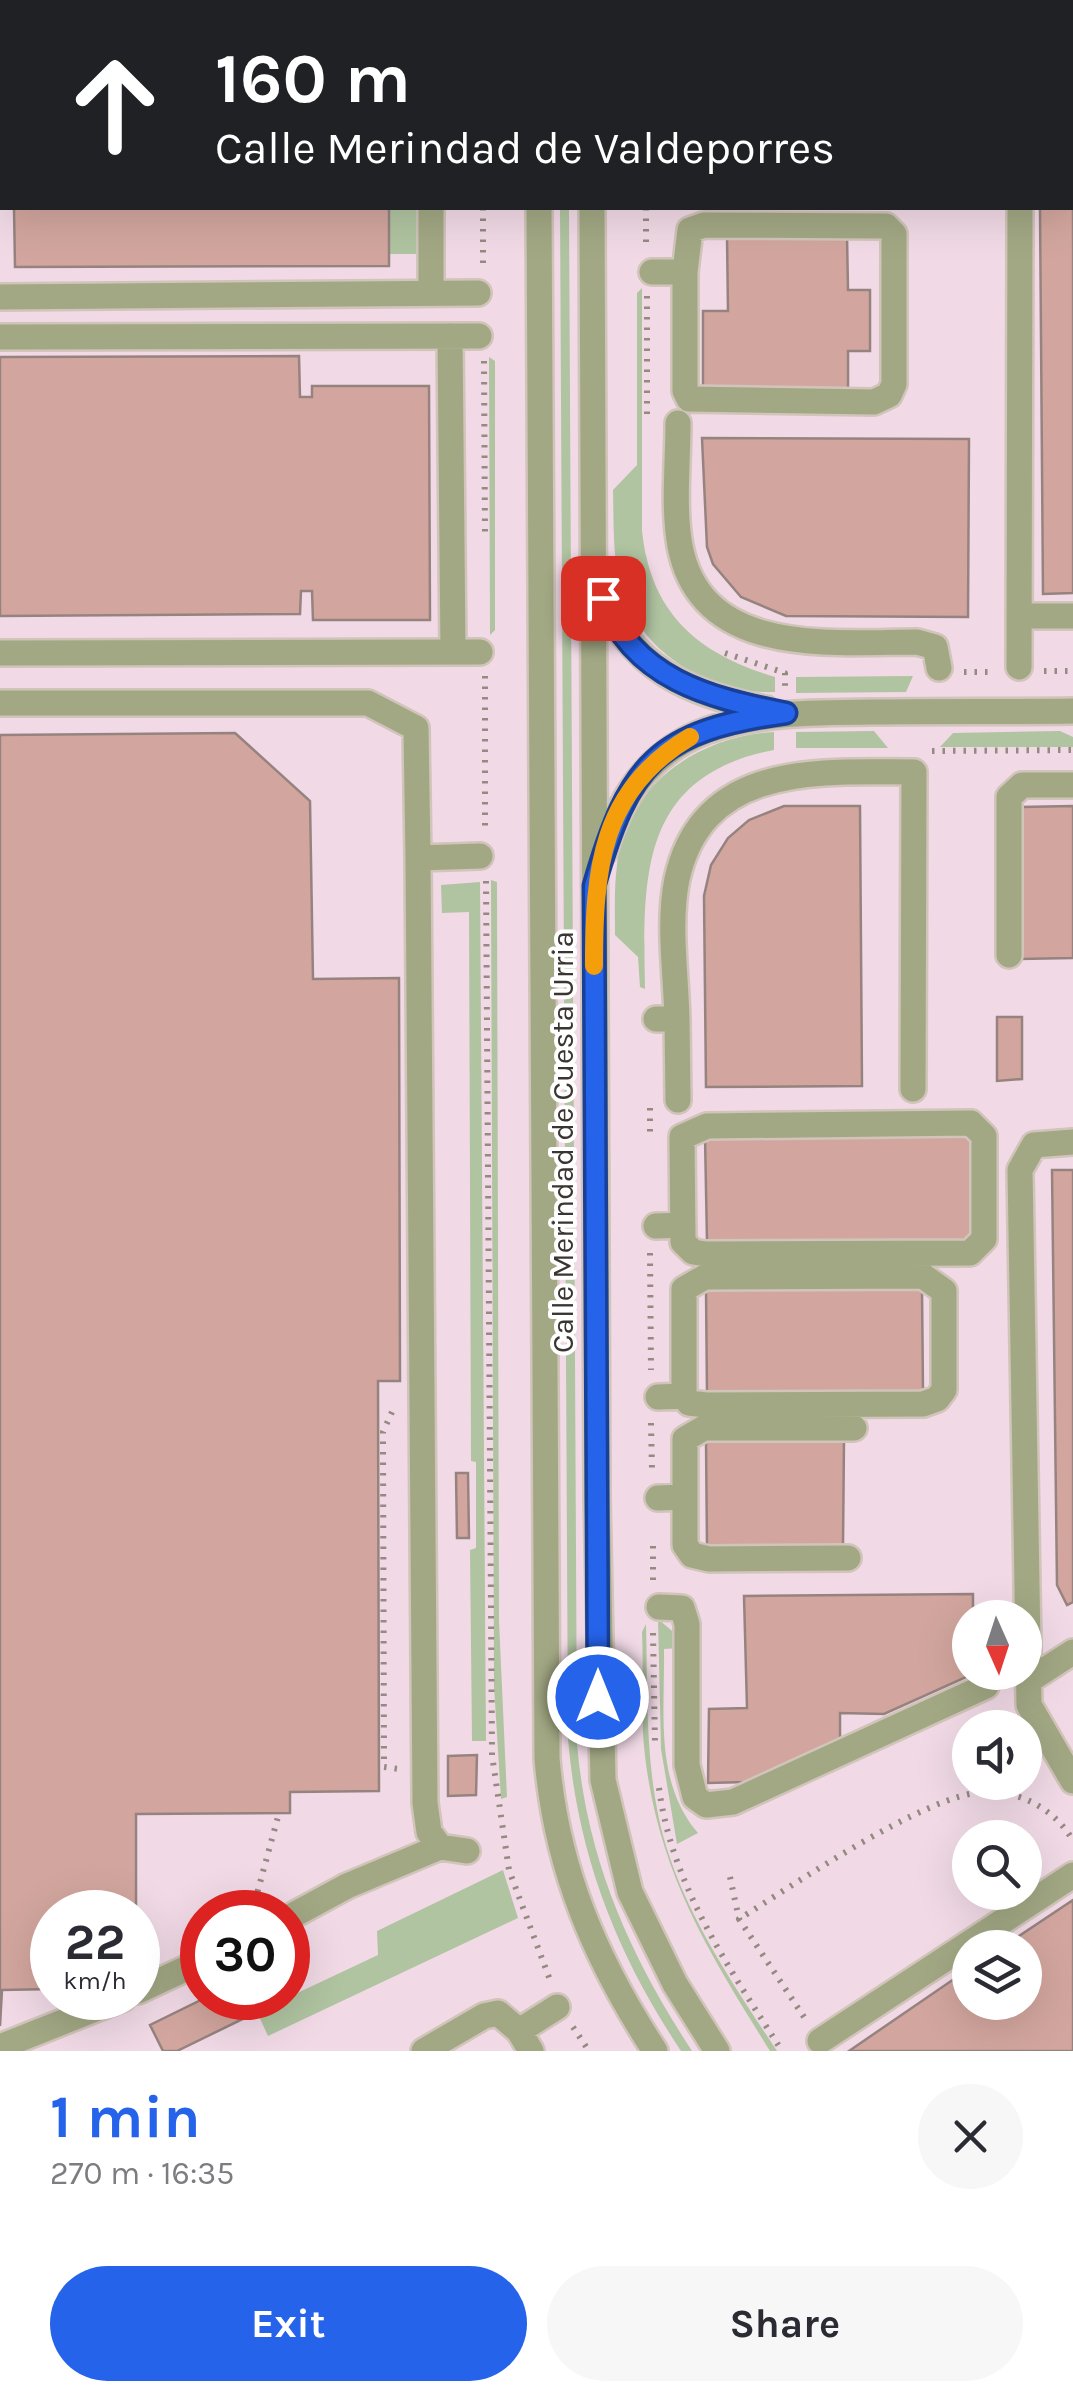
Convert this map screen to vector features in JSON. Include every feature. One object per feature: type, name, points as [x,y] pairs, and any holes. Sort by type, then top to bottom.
[{"type":"street","points":[[431,210],[432,292]]},
{"type":"street","name":"Calle Merindad de Cuesta Urria","points":[[539,210],[547,1758],[551,1808],[585,1928],[610,1979],[655,2051]]},
{"type":"street","name":"Calle Merindad de Cuesta Urria","points":[[592,210],[598,1697],[603,1780],[630,1892],[674,1984],[717,2051]]},
{"type":"street","points":[[1019,667],[1020,210]]},
{"type":"street","points":[[704,225],[886,226],[894,234],[894,384],[889,395],[874,402],[689,399],[685,391],[685,272],[690,230],[704,225]]},
{"type":"street","points":[[652,272],[685,272]]},
{"type":"street","points":[[0,297],[432,292],[481,286]]},
{"type":"street","points":[[0,337],[450,336],[482,343]]},
{"type":"street","points":[[450,336],[453,652]]},
{"type":"street","points":[[678,423],[680,543],[685,564],[705,600],[745,628],[790,642],[917,642],[935,648],[939,668]]},
{"type":"street","points":[[594,574],[612,622],[656,670],[709,698],[786,713],[1073,711]]},
{"type":"street","points":[[1019,616],[1073,616]]},
{"type":"street","points":[[0,653],[453,652],[482,658]]},
{"type":"street","points":[[0,702],[368,703],[416,728],[425,1803],[430,1832],[440,1847]]},
{"type":"street","points":[[594,886],[614,816],[651,764],[699,732],[786,713]]},
{"type":"street","points":[[678,1100],[666,1019],[678,878],[705,823],[731,796],[799,772],[914,764],[914,1089]]},
{"type":"street","points":[[1009,956],[1009,797],[1022,786],[1073,785]]},
{"type":"street","points":[[418,858],[484,854]]},
{"type":"street","points":[[972,1123],[984,1136],[984,1239],[970,1254],[706,1254],[693,1252],[684,1242],[683,1226],[682,1137],[707,1126],[972,1123]]},
{"type":"street","points":[[1027,1600],[1020,1170],[1034,1145],[1073,1142]]},
{"type":"street","points":[[656,1226],[683,1226]]},
{"type":"street","points":[[923,1276],[944,1291],[944,1390],[937,1400],[923,1404],[706,1405],[672,1396],[684,1289],[691,1282],[706,1277],[923,1276]]},
{"type":"street","points":[[848,1558],[700,1558],[686,1544],[671,1497],[684,1439],[690,1433],[704,1428],[854,1428]]},
{"type":"street","points":[[658,1606],[682,1608],[687,1624],[687,1765],[694,1797],[706,1805],[733,1802],[977,1690]]},
{"type":"street","points":[[1042,1672],[1073,1652]]},
{"type":"street","points":[[1028,1690],[1029,1706],[1037,1726],[1073,1781]]},
{"type":"street","points":[[310,1906],[440,1847],[467,1851]]},
{"type":"street","points":[[820,2041],[1073,1875]]},
{"type":"street","points":[[424,2051],[484,2016],[498,2013],[525,2041],[560,2005]]},
{"type":"street","points":[[0,2047],[67,2020]]},
{"type":"path","points":[[481,286],[483,210]]},
{"type":"path","points":[[482,343],[485,554]]},
{"type":"path","points":[[482,658],[492,1755],[509,1870],[560,2005],[588,2051]]},
{"type":"path","points":[[739,1919],[934,1805],[983,1792],[1021,1798],[1048,1810],[1073,1841]]},
{"type":"path","points":[[258,1890],[279,1813]]},
{"type":"path","points":[[730,1877],[739,1919],[820,2041]]},
{"type":"shaded area","points":[[0,210],[1073,210],[1073,2051],[0,2051]]},
{"type":"green space","points":[[389,210],[417,210],[417,254],[389,254]]},
{"type":"green space","points":[[560,210],[569,210],[577,1744],[590,1827],[615,1905],[649,1978],[692,2051],[681,2051],[619,1940],[591,1863],[568,1739]]},
{"type":"green space","points":[[642,288],[642,531],[647,560],[656,586],[683,627],[723,656],[775,677],[775,692],[727,686],[682,666],[645,633],[622,591],[615,554],[613,490],[637,465],[637,293]]},
{"type":"green space","points":[[489,357],[495,361],[495,630],[490,635]]},
{"type":"green space","points":[[913,676],[906,692],[796,693],[796,677]]},
{"type":"green space","points":[[874,731],[888,748],[796,748],[796,732]]},
{"type":"green space","points":[[1060,731],[1073,737],[1073,747],[940,747],[953,733]]},
{"type":"green space","points":[[774,732],[774,750],[730,763],[697,783],[673,808],[658,837],[649,871],[645,989],[640,987],[638,957],[615,935],[617,865],[634,811],[670,770],[693,755],[719,743]]},
{"type":"green space","points":[[491,880],[497,882],[499,1621],[507,1797],[501,1799],[494,1686]]},
{"type":"green space","points":[[480,882],[486,1741],[472,1741],[470,1550],[476,1548],[476,1462],[471,1461],[469,912],[442,913],[441,885]]},
{"type":"green space","points":[[658,1619],[678,1636],[680,1648],[664,1649],[668,1769],[674,1792],[698,1833],[677,1844],[661,1749]]},
{"type":"green space","points":[[646,1624],[652,1772],[670,1858],[704,1934],[777,2051],[770,2051],[707,1946],[675,1875],[662,1838],[644,1741],[642,1632]]},
{"type":"green space","points":[[503,1870],[518,1918],[310,2016],[310,1987],[378,1955],[377,1931]]},
{"type":"green space","points":[[261,2020],[302,2020],[268,2036]]},
{"type":"building","points":[[14,210],[389,210],[389,266],[15,267]]},
{"type":"building","points":[[1040,210],[1073,210],[1073,593],[1043,594]]},
{"type":"building","points":[[847,235],[848,290],[870,290],[870,351],[848,351],[848,389],[703,389],[703,311],[728,311],[727,236]]},
{"type":"building","points":[[299,356],[300,397],[312,397],[312,386],[429,386],[430,620],[313,620],[312,591],[301,591],[300,614],[0,616],[0,357]]},
{"type":"building","points":[[702,438],[969,439],[968,617],[786,616],[741,597],[713,564],[707,547]]},
{"type":"building","points":[[235,733],[310,801],[313,979],[399,978],[400,1381],[378,1381],[379,1791],[290,1792],[290,1813],[136,1814],[136,1890],[30,1890],[30,1989],[2,1990],[0,2026],[0,735]]},
{"type":"building","points":[[784,806],[860,806],[862,1086],[706,1087],[704,896],[711,865],[728,838],[749,820]]},
{"type":"building","points":[[1073,806],[1073,958],[1020,959],[1021,807]]},
{"type":"building","points":[[997,1017],[1022,1017],[1022,1079],[997,1081]]},
{"type":"building","points":[[972,1134],[972,1240],[707,1242],[705,1136]]},
{"type":"building","points":[[1052,1170],[1073,1170],[1073,1602],[1067,1605],[1057,1585]]},
{"type":"building","points":[[706,1289],[922,1289],[923,1391],[707,1393]]},
{"type":"building","points":[[844,1439],[843,1545],[707,1546],[706,1440]]},
{"type":"building","points":[[456,1473],[468,1473],[469,1538],[457,1538]]},
{"type":"building","points":[[973,1594],[973,1600],[952,1600],[952,1683],[884,1714],[840,1713],[840,1738],[747,1782],[708,1783],[709,1709],[747,1708],[744,1596]]},
{"type":"building","points":[[477,1755],[476,1795],[448,1796],[448,1756]]},
{"type":"building","points":[[1073,1900],[1073,2051],[849,2051],[952,1980],[952,2020],[1042,2020],[1042,1930],[1028,1930]]},
{"type":"building","points":[[180,2010],[180,2020],[241,2020],[177,2051],[163,2051],[150,2025]]},
{"type":"slow traffic","points":[[594,966],[594,886],[614,816],[651,764],[690,737]]},
{"type":"route","points":[[598,1697],[594,886],[614,816],[651,764],[699,732],[736,720],[786,713],[709,698],[656,670],[612,622],[603,598]]}]
